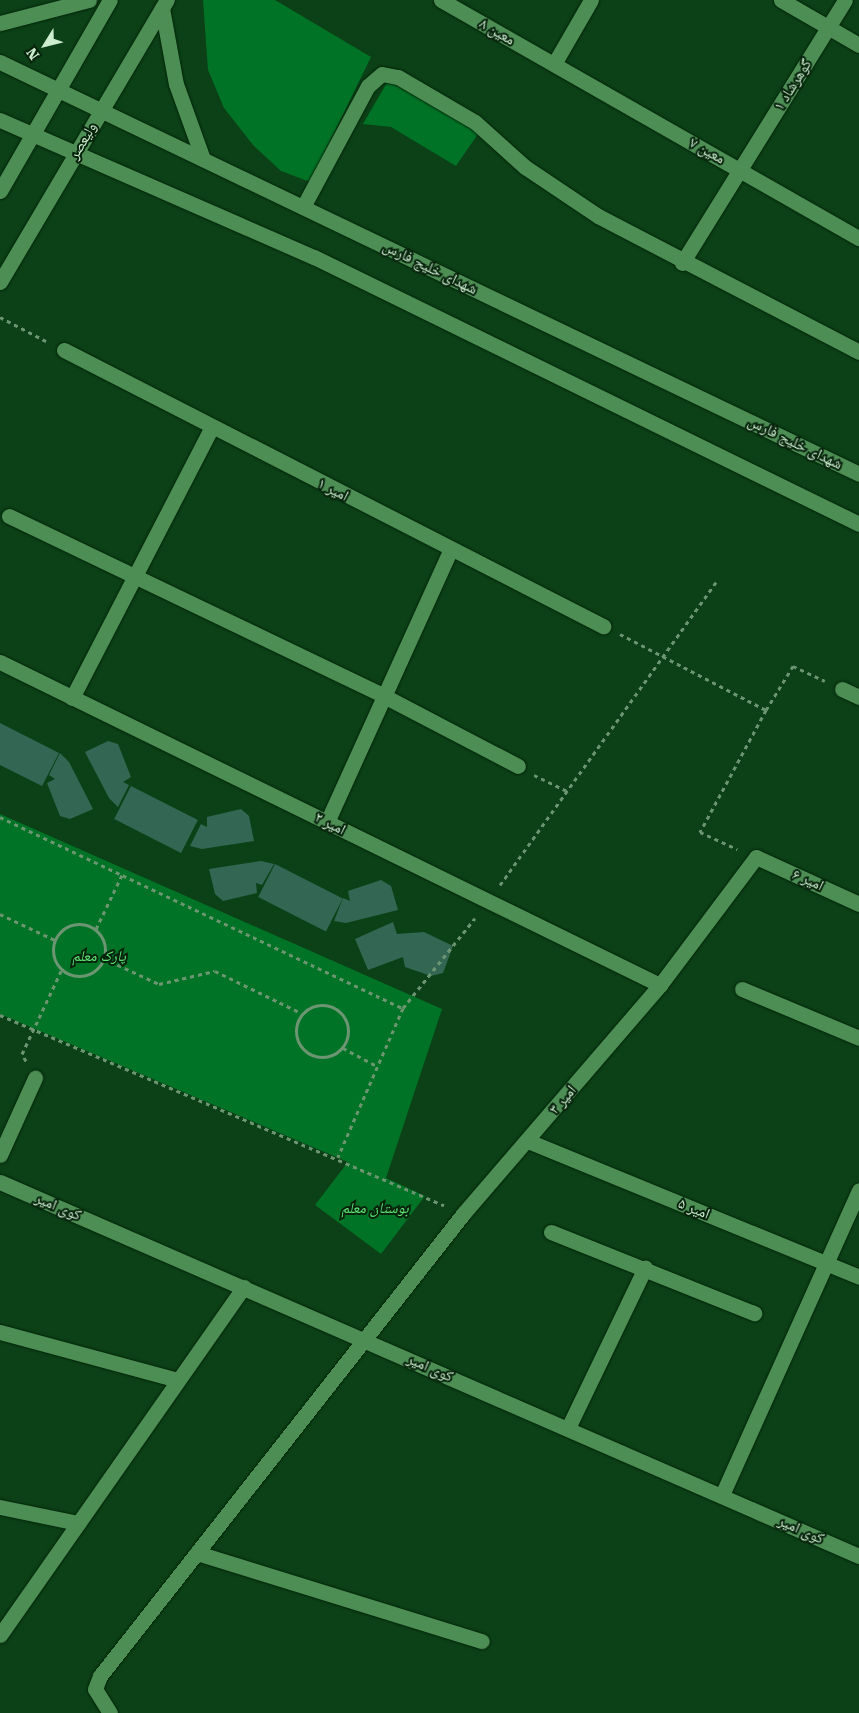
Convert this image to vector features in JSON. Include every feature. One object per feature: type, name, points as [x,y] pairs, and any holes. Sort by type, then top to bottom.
[{"type":"street","points":[[0,23],[89,0]]},
{"type":"street","points":[[0,191],[110,0]]},
{"type":"street","name":"معین ۸","points":[[441,0],[554,64]]},
{"type":"street","points":[[554,64],[591,0]]},
{"type":"street","points":[[781,0],[859,45]]},
{"type":"street","name":"گوهرشاد ۱","points":[[682,262],[844,0]]},
{"type":"street","points":[[165,4],[176,84],[203,158]]},
{"type":"street","name":"ولیعصر","points":[[0,282],[165,4]]},
{"type":"street","name":"شهدای خلیج فارس","points":[[0,62],[58,88],[859,474]]},
{"type":"street","name":"معین ۷","points":[[554,64],[859,238]]},
{"type":"street","points":[[303,207],[368,86],[382,74],[398,77],[475,122],[534,172],[598,216],[682,262],[859,352]]},
{"type":"street","points":[[0,120],[75,155],[127,173],[314,256],[859,524]]},
{"type":"street","name":"امیر ۱","points":[[64,350],[450,551],[603,626]]},
{"type":"street","points":[[72,698],[212,427]]},
{"type":"street","points":[[9,516],[384,696],[518,766]]},
{"type":"street","points":[[327,822],[450,551]]},
{"type":"street","name":"امیر ۲","points":[[0,662],[660,986]]},
{"type":"street","points":[[842,689],[859,698]]},
{"type":"street","name":"امیر ۶","points":[[756,857],[859,904]]},
{"type":"street","name":"امیر ۳","points":[[110,1713],[96,1689],[100,1676],[463,1214],[660,986],[756,857]]},
{"type":"street","points":[[742,989],[859,1038]]},
{"type":"street","points":[[0,1155],[35,1078]]},
{"type":"street","name":"امیر ۵","points":[[528,1141],[859,1277]]},
{"type":"street","name":"کوی امیر","points":[[0,1182],[859,1556]]},
{"type":"street","points":[[722,1495],[859,1190]]},
{"type":"street","points":[[551,1232],[754,1313]]},
{"type":"street","points":[[568,1428],[645,1268]]},
{"type":"street","points":[[0,1636],[244,1287]]},
{"type":"street","points":[[0,1332],[178,1380]]},
{"type":"street","points":[[0,1507],[78,1523]]},
{"type":"street","points":[[197,1553],[482,1641]]},
{"type":"path","points":[[0,317],[64,350]]},
{"type":"path","points":[[338,1157],[403,1008],[489,901],[716,582]]},
{"type":"path","points":[[603,626],[766,710]]},
{"type":"path","points":[[756,857],[700,832],[766,710],[793,666],[842,689]]},
{"type":"path","points":[[518,766],[567,791]]},
{"type":"path","points":[[0,817],[403,1008]]},
{"type":"path","points":[[96,929],[122,875]]},
{"type":"path","points":[[0,914],[55,940]]},
{"type":"path","points":[[76,922],[96,929],[106,948],[100,968],[81,977],[61,971],[51,952],[58,932],[76,922]]},
{"type":"path","points":[[103,958],[158,984],[215,971],[301,1013]]},
{"type":"path","points":[[35,1078],[22,1054],[61,971]]},
{"type":"path","points":[[320,1003],[340,1010],[350,1028],[343,1048],[325,1058],[305,1052],[295,1033],[301,1013],[320,1003]]},
{"type":"path","points":[[0,1015],[338,1157],[463,1214]]},
{"type":"path","points":[[343,1048],[378,1066]]},
{"type":"green space","points":[[203,0],[275,0],[371,57],[310,182],[281,171],[253,145],[224,108],[208,70]]},
{"type":"green space","points":[[388,81],[480,131],[456,166],[391,127],[363,124]]},
{"type":"green space","name":"پارک معلم","points":[[0,814],[442,1009],[386,1178],[425,1196],[381,1254],[315,1205],[348,1162],[0,1014]]},
{"type":"building","points":[[0,723],[59,753],[42,786],[0,765]]},
{"type":"building","points":[[108,741],[118,744],[131,777],[123,782],[129,785],[118,807],[109,798],[85,752]]},
{"type":"building","points":[[60,753],[69,762],[93,809],[70,819],[60,816],[47,783],[55,779],[49,775]]},
{"type":"building","points":[[131,786],[198,820],[181,853],[114,819]]},
{"type":"building","points":[[241,809],[249,816],[254,841],[202,849],[190,846],[201,824],[207,827],[207,817]]},
{"type":"building","points":[[261,861],[274,864],[262,885],[256,883],[257,893],[223,901],[215,894],[209,869]]},
{"type":"building","points":[[275,864],[343,899],[326,931],[258,897]]},
{"type":"building","points":[[381,880],[391,886],[398,910],[346,923],[334,921],[343,898],[350,901],[348,891]]},
{"type":"building","points":[[393,922],[397,934],[424,932],[453,946],[443,973],[431,976],[405,967],[403,957],[368,970],[355,939]]},
{"type":"park label","name":"بوستان معلم","points":[[375,1209]]}]
